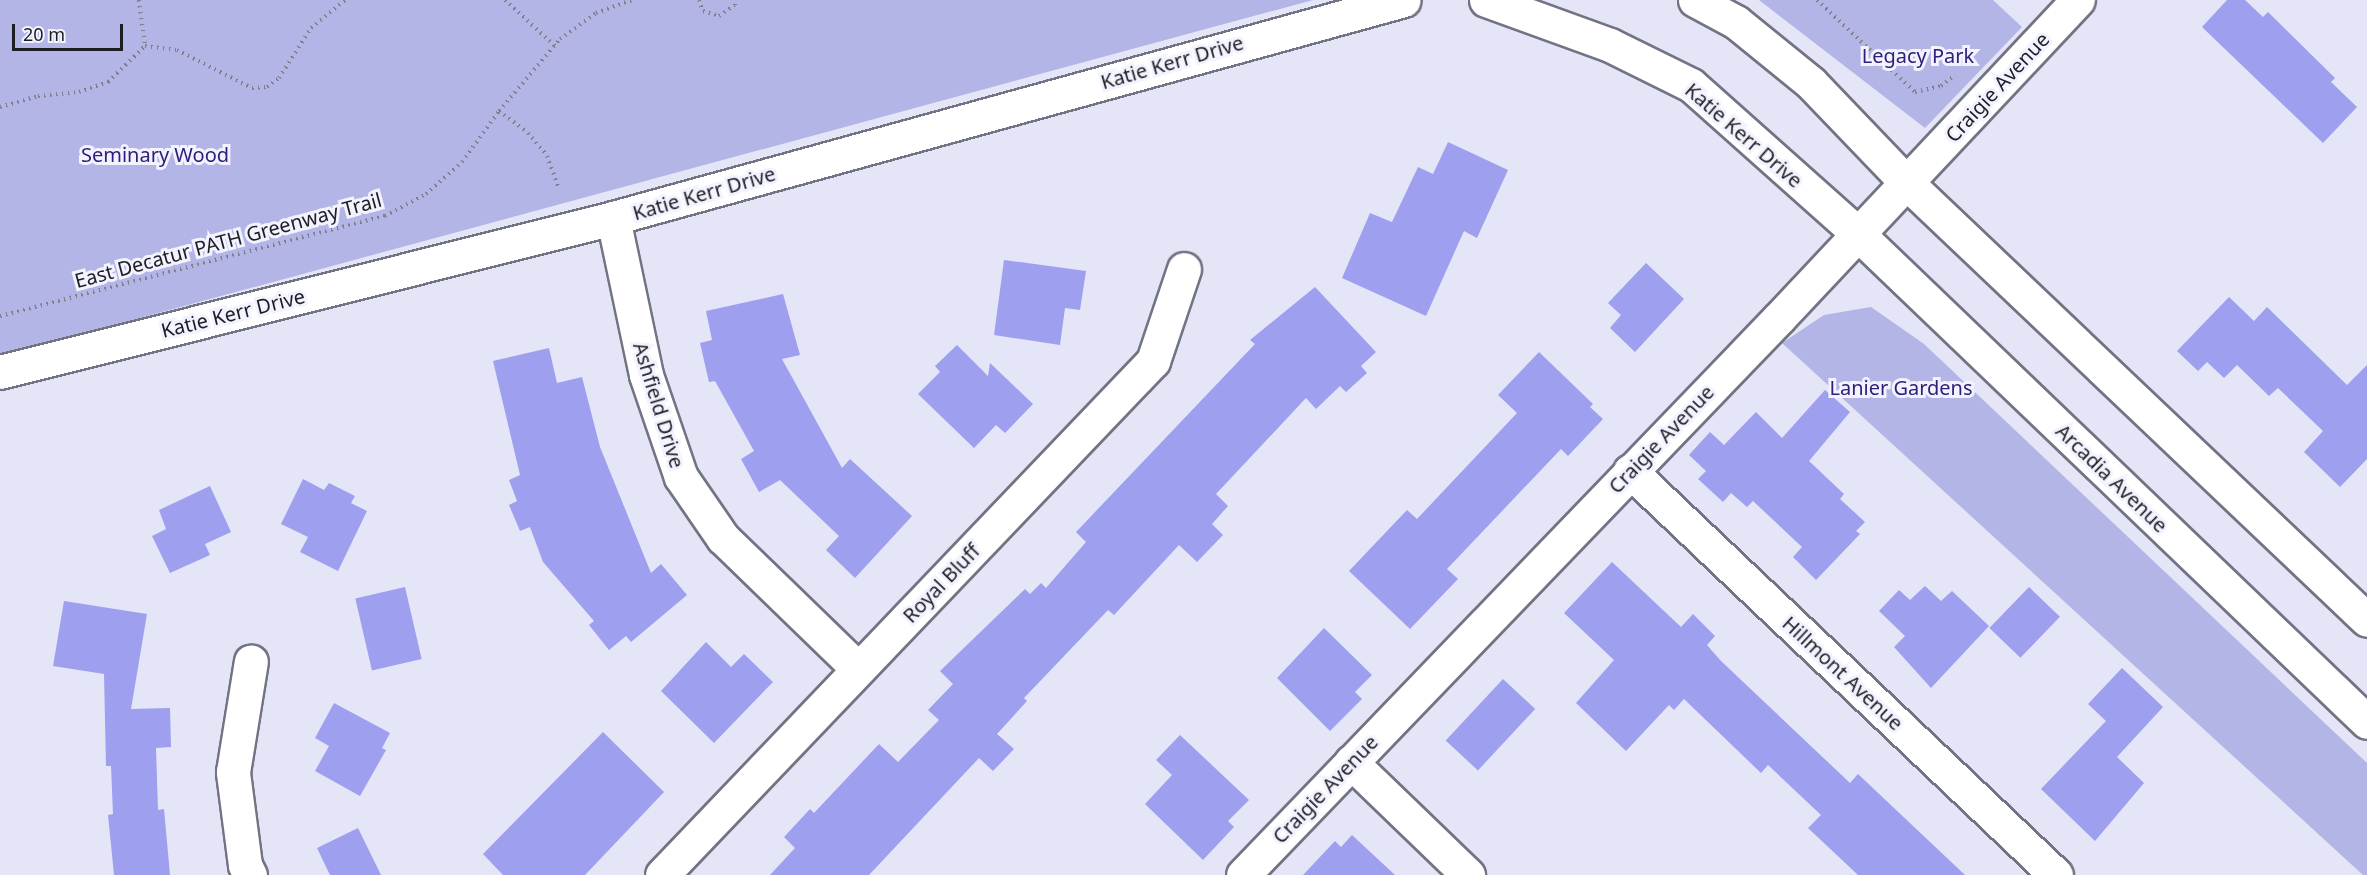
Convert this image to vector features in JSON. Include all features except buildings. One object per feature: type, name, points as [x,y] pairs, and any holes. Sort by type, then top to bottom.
[{"type":"street","name":"Katie Kerr Drive","points":[[0,372],[613,218],[1404,0]]},
{"type":"street","name":"Katie Kerr Drive","points":[[1486,0],[1610,45],[1691,85],[1858,234]]},
{"type":"street","points":[[1695,0],[1736,22],[1812,83],[1907,183],[2367,620]]},
{"type":"street","name":"Craigie Avenue","points":[[1243,875],[1907,183],[2078,0]]},
{"type":"street","name":"Ashfield Drive","points":[[613,218],[646,375],[681,477],[723,538],[858,669]]},
{"type":"street","name":"Arcadia Avenue","points":[[1858,234],[2367,722]]},
{"type":"street","name":"Royal Bluff","points":[[662,875],[1153,361],[1184,269]]},
{"type":"street","name":"Hillmont Avenue","points":[[1630,471],[2056,875]]},
{"type":"street","points":[[250,661],[233,772],[245,865],[250,875]]},
{"type":"street","points":[[1351,762],[1468,875]]},
{"type":"path","points":[[139,0],[145,46]]},
{"type":"path","points":[[145,46],[177,50],[252,88],[267,87],[279,78],[311,28],[345,0]]},
{"type":"path","points":[[505,0],[555,46]]},
{"type":"path","name":"East Decatur PATH Greenway Trail","points":[[0,316],[385,216],[426,194],[462,162],[499,111],[555,46],[596,14],[632,0]]},
{"type":"path","points":[[699,0],[703,11],[719,16],[735,5],[735,0]]},
{"type":"path","points":[[1817,0],[1915,92],[1941,86],[1958,73]]},
{"type":"path","points":[[0,107],[38,96],[79,92],[108,82],[145,46]]},
{"type":"path","points":[[499,111],[528,133],[546,156],[558,186]]},
{"type":"green space","name":"Seminary Wood","points":[[0,0],[1313,0],[0,356]]},
{"type":"green space","name":"Legacy Park","points":[[1759,0],[1993,0],[2022,27],[1925,128]]},
{"type":"green space","name":"Lanier Gardens","points":[[1871,307],[1924,344],[2367,763],[2367,875],[2363,875],[1782,343],[1824,315]]}]
